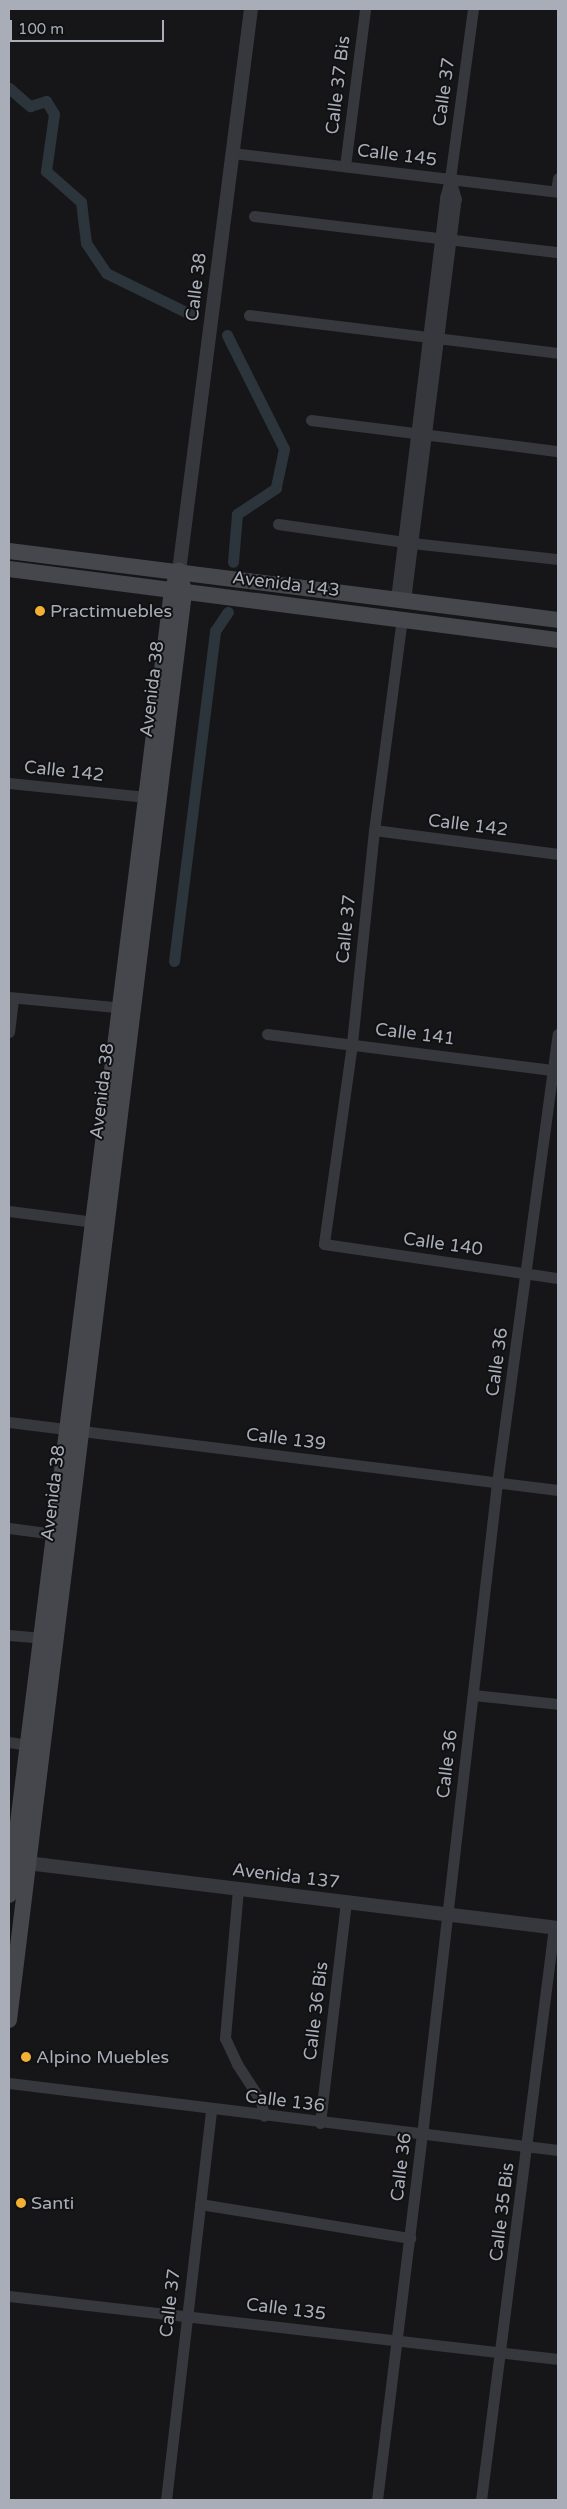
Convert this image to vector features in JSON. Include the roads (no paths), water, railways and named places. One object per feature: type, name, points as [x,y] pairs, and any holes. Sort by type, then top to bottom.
[{"type":"main road","name":"Avenida 143","points":[[9,551],[558,620]]},
{"type":"main road","name":"Avenida 143","points":[[9,569],[402,618],[558,640]]},
{"type":"main road","name":"Avenida 38","points":[[9,1895],[17,1862],[74,1431],[179,571]]},
{"type":"main road","name":"Avenida 38","points":[[9,2020],[17,1862],[29,1744],[55,1534],[74,1431],[94,1222],[126,1008],[146,797],[178,591]]},
{"type":"street","name":"Calle 38","points":[[179,571],[251,9]]},
{"type":"street","name":"Calle 37 Bis","points":[[346,166],[365,9]]},
{"type":"street","name":"Calle 37","points":[[400,600],[445,239],[450,179],[473,9]]},
{"type":"street","name":"Calle 145","points":[[232,154],[557,192]]},
{"type":"street","points":[[557,192],[558,178]]},
{"type":"street","points":[[254,216],[558,252]]},
{"type":"street","points":[[249,315],[558,353]]},
{"type":"street","points":[[311,420],[558,451]]},
{"type":"street","points":[[278,524],[407,543],[558,559]]},
{"type":"street","name":"Calle 37","points":[[324,1244],[352,1044],[374,830],[402,618]]},
{"type":"street","name":"Calle 142","points":[[9,783],[146,797]]},
{"type":"street","name":"Calle 142","points":[[374,830],[558,854]]},
{"type":"street","points":[[9,1032],[11,997],[126,1008]]},
{"type":"street","name":"Calle 141","points":[[267,1034],[556,1070]]},
{"type":"street","name":"Calle 36","points":[[377,2500],[398,2340],[497,1483],[556,1070],[558,1034]]},
{"type":"street","points":[[9,1211],[94,1222]]},
{"type":"street","name":"Calle 140","points":[[324,1244],[558,1278]]},
{"type":"street","name":"Calle 139","points":[[9,1422],[558,1490]]},
{"type":"street","points":[[9,1528],[55,1534]]},
{"type":"street","points":[[9,1635],[42,1638]]},
{"type":"street","points":[[473,1695],[558,1704]]},
{"type":"street","points":[[9,1742],[29,1744]]},
{"type":"street","name":"Avenida 137","points":[[17,1862],[556,1928]]},
{"type":"street","points":[[238,1889],[225,2038],[237,2064],[262,2101],[264,2116]]},
{"type":"street","name":"Calle 36 Bis","points":[[320,2123],[346,1902]]},
{"type":"street","name":"Calle 35 Bis","points":[[481,2500],[502,2352],[556,1928]]},
{"type":"street","name":"Calle 136","points":[[9,2083],[320,2123],[558,2150]]},
{"type":"street","name":"Calle 37","points":[[166,2500],[211,2109]]},
{"type":"street","points":[[200,2204],[410,2238]]},
{"type":"street","name":"Calle 135","points":[[9,2296],[558,2359]]},
{"type":"waterway","points":[[9,88],[30,106],[46,101],[54,114],[46,171],[81,202],[86,243],[106,273],[192,315]]},
{"type":"waterway","points":[[227,335],[284,449],[276,488],[237,514],[233,562]]},
{"type":"waterway","points":[[174,961],[215,631],[228,612]]},
{"type":"place","name":"Practimuebles","points":[[40,611]]},
{"type":"place","name":"Alpino Muebles","points":[[26,2057]]},
{"type":"place","name":"Santi","points":[[21,2203]]}]
